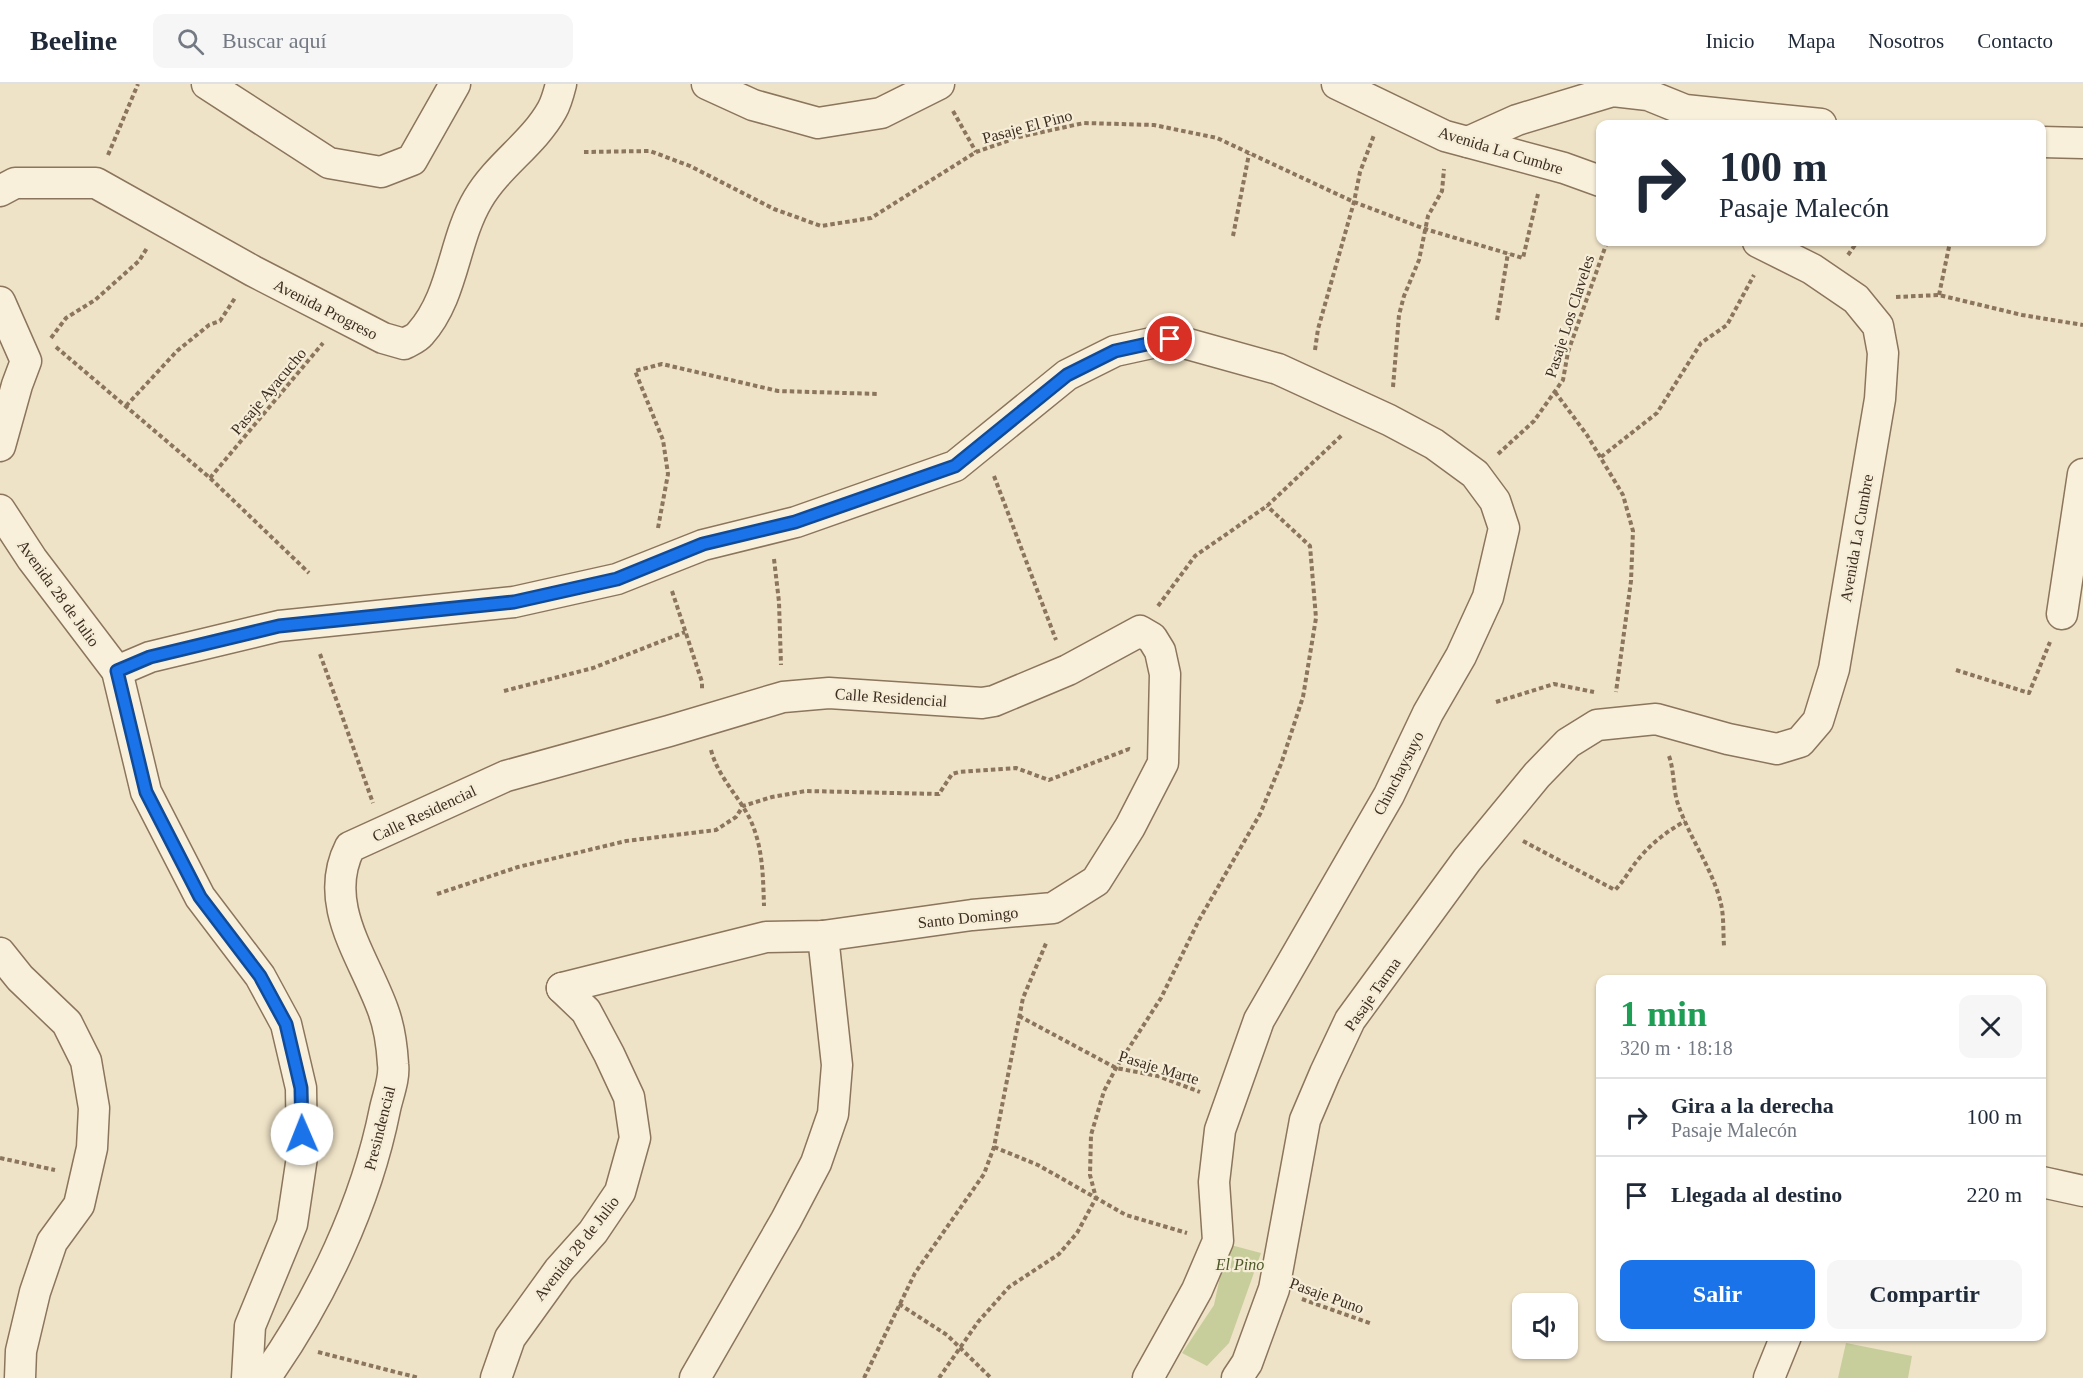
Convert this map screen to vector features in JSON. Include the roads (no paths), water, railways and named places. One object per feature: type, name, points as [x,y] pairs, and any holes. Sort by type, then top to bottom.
[{"type":"street","points":[[207,84],[329,163],[381,172],[412,160],[455,84]]},
{"type":"street","name":"Avenida Progreso","points":[[0,190],[15,183],[96,183],[253,271],[383,338],[404,344],[419,336],[438,307],[477,200],[501,168],[530,139],[553,110],[561,84]]},
{"type":"street","points":[[707,84],[753,105],[818,123],[881,113],[939,84]]},
{"type":"street","name":"Avenida La Cumbre","points":[[1337,84],[1457,139],[1564,168],[1596,180]]},
{"type":"street","points":[[1457,139],[1613,91],[1648,95],[1685,110],[1782,120]]},
{"type":"street","points":[[2046,142],[2083,143]]},
{"type":"street","name":"Avenida La Cumbre","points":[[1656,719],[1728,739],[1777,749],[1800,742],[1818,721],[1834,669],[1880,399],[1883,353],[1878,326],[1856,299],[1812,268],[1768,246]]},
{"type":"street","points":[[0,302],[26,361],[0,446]]},
{"type":"street","name":"Chinchaysuyo","points":[[117,671],[150,657],[279,626],[514,602],[617,579],[703,544],[795,522],[955,466],[1067,375],[1115,351],[1170,339],[1278,369],[1379,415],[1434,444],[1475,474],[1495,501],[1504,528],[1488,597],[1461,656],[1428,712],[1389,795],[1259,1020],[1220,1130],[1214,1182],[1218,1241],[1197,1290],[1148,1378]]},
{"type":"street","points":[[2062,614],[2083,474]]},
{"type":"street","name":"Avenida 28 de Julio","points":[[0,510],[32,559],[117,671],[146,792],[200,897],[260,976],[286,1024],[301,1088],[302,1157],[292,1224],[250,1326],[247,1378]]},
{"type":"street","name":"Calle Residencial","points":[[342,863],[350,847],[506,776],[783,697],[829,693],[982,703],[994,701],[1068,670],[1140,631]]},
{"type":"street","name":"Santo Domingo","points":[[562,988],[766,937],[824,936],[972,915],[1053,908],[1096,880],[1130,827],[1163,763],[1165,674],[1160,651],[1152,638],[1140,631]]},
{"type":"street","name":"Pasaje Tarma","points":[[1237,1378],[1247,1363],[1274,1289],[1305,1120],[1324,1073],[1350,1020],[1494,825],[1568,743],[1597,725],[1656,719]]},
{"type":"street","name":"Presindencial","points":[[265,1378],[289,1345],[350,1228],[380,1134],[394,1067],[384,1012],[344,919],[340,879],[342,863]]},
{"type":"street","points":[[695,1378],[786,1220],[816,1163],[833,1114],[837,1065],[824,936]]},
{"type":"street","points":[[0,953],[20,978],[67,1023],[86,1061],[94,1108],[92,1148],[79,1205],[52,1242],[38,1282],[21,1351],[20,1378]]},
{"type":"street","name":"Avenida 28 de Julio","points":[[496,1378],[510,1338],[559,1270],[593,1232],[620,1192],[635,1137],[629,1097],[609,1054],[586,1011],[562,988]]},
{"type":"street","points":[[2046,1183],[2083,1191]]},
{"type":"street","points":[[1769,1378],[1784,1341]]},
{"type":"park label","name":"El Pino","points":[[1240,1264]]}]
